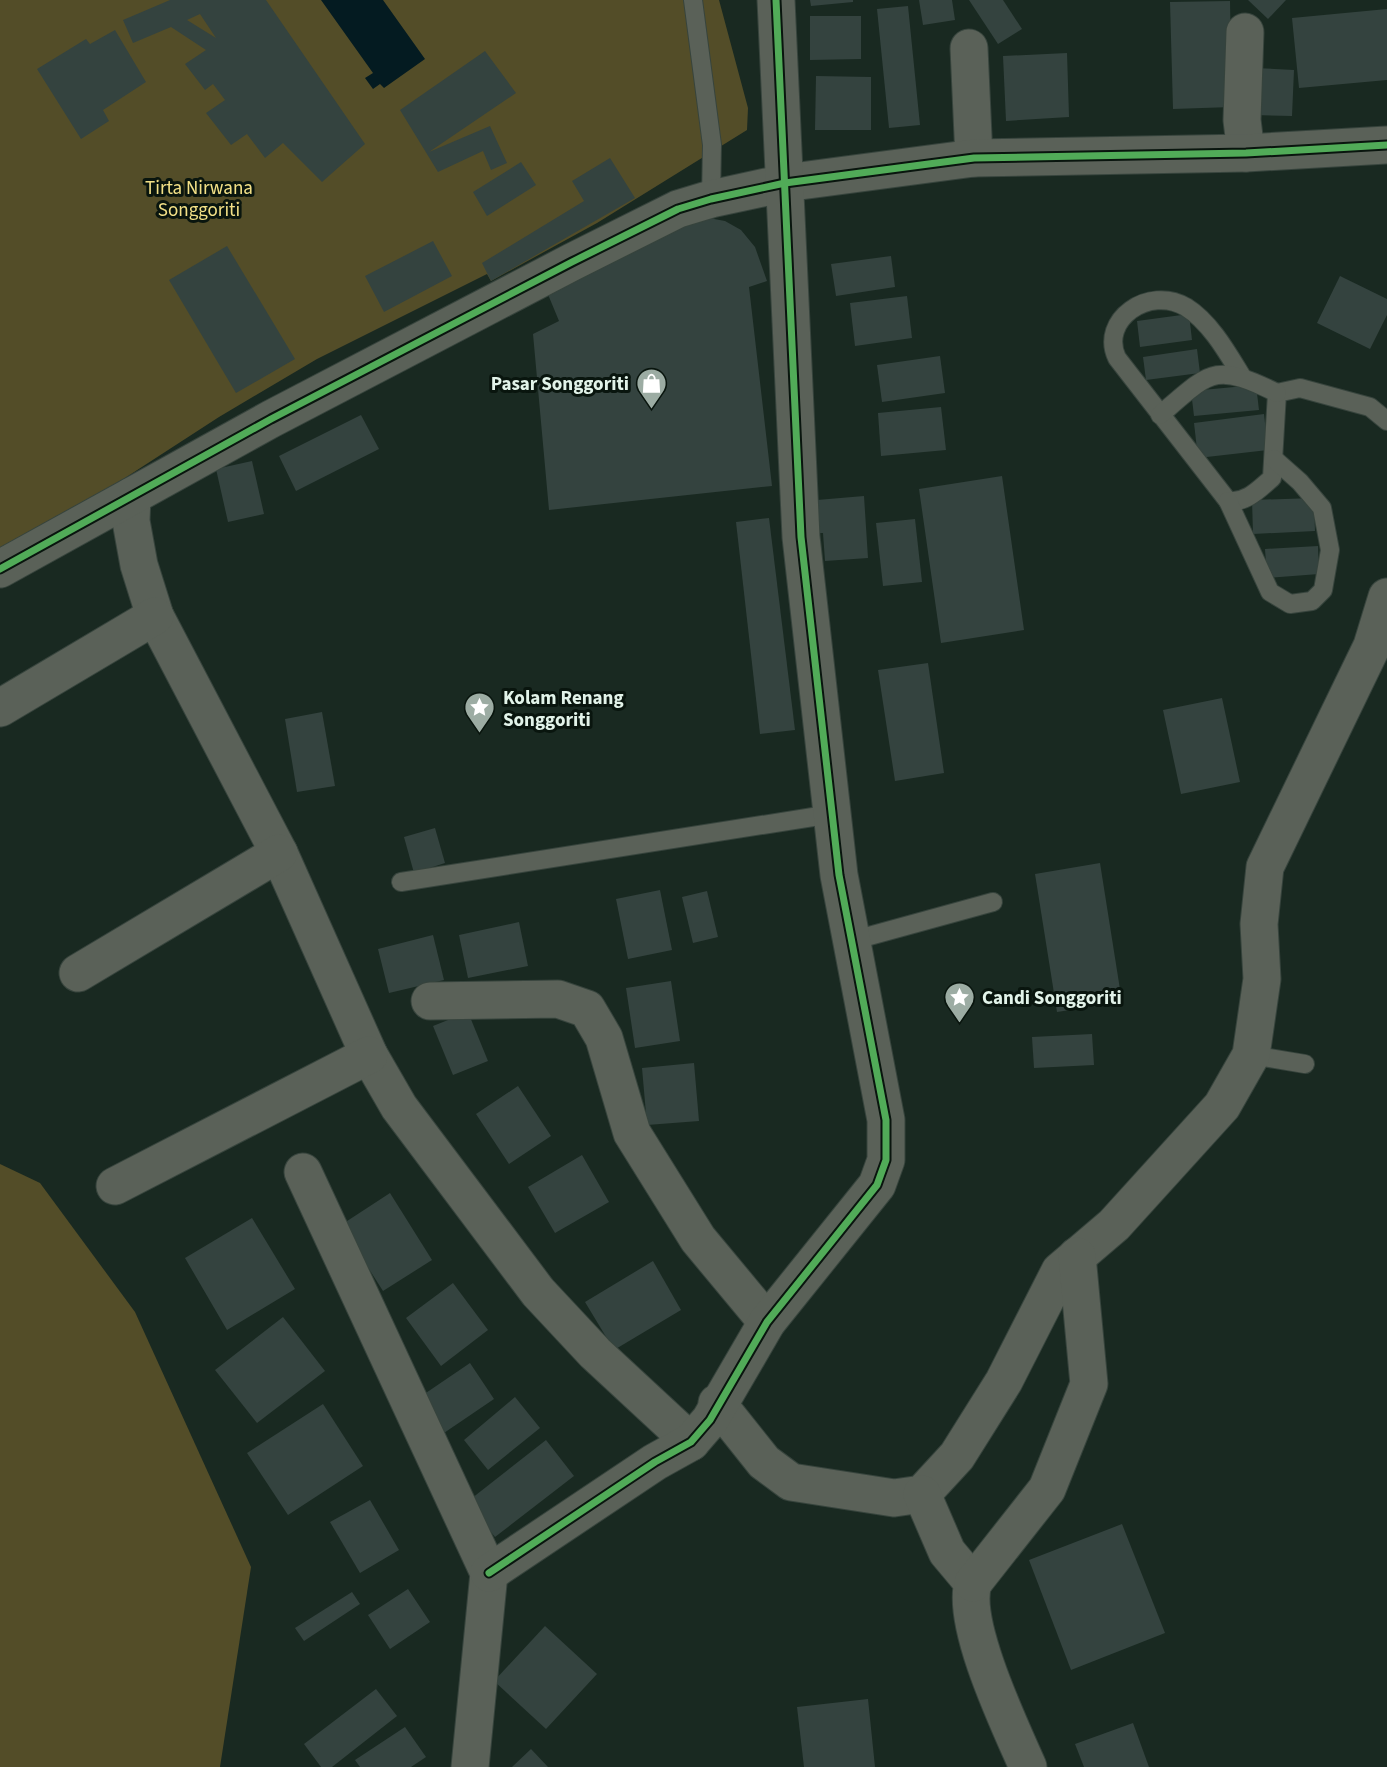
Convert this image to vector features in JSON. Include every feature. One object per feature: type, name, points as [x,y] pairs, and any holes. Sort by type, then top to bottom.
[{"type":"street","points":[[489,1573],[655,1462],[691,1442],[710,1420],[717,1403],[767,1322],[877,1185],[886,1160],[886,1120],[851,941],[832,814],[801,537],[776,0]]},
{"type":"street","points":[[1245,32],[1242,120],[1246,153]]},
{"type":"street","points":[[969,48],[974,158]]},
{"type":"street","points":[[0,569],[271,419],[678,209],[785,183],[974,158],[1087,153],[1246,153],[1387,145]]},
{"type":"street","points":[[132,496],[131,521],[139,565],[155,616],[279,853],[369,1055],[399,1107],[538,1292],[594,1353],[691,1442]]},
{"type":"street","points":[[717,1403],[764,1462],[791,1482],[894,1498],[922,1493],[957,1456],[1004,1381],[1060,1271],[1114,1225],[1222,1106],[1251,1055],[1262,979],[1259,924],[1265,867],[1372,646],[1387,597]]},
{"type":"street","points":[[0,708],[155,616]]},
{"type":"street","points":[[78,972],[279,853]]},
{"type":"street","points":[[430,1002],[558,999],[587,1009],[604,1038],[632,1133],[698,1239],[767,1322]]},
{"type":"street","points":[[115,1186],[369,1055]]},
{"type":"street","points":[[303,1172],[489,1573],[470,1767]]},
{"type":"street","points":[[1028,1767],[987,1674],[969,1596],[973,1583],[1047,1489],[1089,1384],[1077,1256]]},
{"type":"street","points":[[922,1493],[947,1552],[973,1583]]},
{"type":"lane","points":[[693,0],[712,145],[711,199]]},
{"type":"lane","points":[[1241,375],[1223,345],[1187,308],[1161,298],[1138,304],[1128,312],[1114,336],[1111,347],[1160,415],[1228,500],[1270,592],[1290,604],[1312,601],[1323,590],[1330,550],[1322,508],[1300,482],[1274,459]]},
{"type":"lane","points":[[1160,415],[1197,383],[1218,373],[1241,375],[1277,393],[1300,388],[1370,407],[1387,421]]},
{"type":"lane","points":[[1228,500],[1238,502],[1253,495],[1272,478],[1277,393]]},
{"type":"lane","points":[[401,882],[832,814]]},
{"type":"lane","points":[[851,941],[993,902]]},
{"type":"lane","points":[[1251,1055],[1305,1064]]},
{"type":"green space","name":"Tirta Nirwana Songgoriti","points":[[0,0],[719,0],[748,108],[747,130],[597,223],[491,281],[487,274],[317,359],[219,417],[0,559]]},
{"type":"green space","points":[[0,1164],[40,1183],[135,1312],[251,1567],[220,1767],[0,1767]]},
{"type":"water","points":[[321,0],[383,0],[425,59],[384,88],[380,84],[373,89],[365,78],[373,73]]},
{"type":"building","points":[[170,0],[266,0],[365,144],[322,182],[283,143],[265,158],[247,134],[231,145],[206,113],[225,100],[213,84],[205,90],[185,64],[206,50],[171,27],[133,43],[123,20]],"holes":[[[200,14],[216,38],[187,20]]]},
{"type":"building","points":[[810,0],[853,0],[853,2],[811,6]]},
{"type":"building","points":[[919,0],[952,0],[955,20],[923,25]]},
{"type":"building","points":[[969,0],[1003,0],[1022,29],[998,44]]},
{"type":"building","points":[[1248,0],[1286,0],[1268,19]]},
{"type":"building","points":[[1230,1],[1232,107],[1173,109],[1170,2]]},
{"type":"building","points":[[908,6],[920,125],[889,128],[877,9]]},
{"type":"building","points":[[1387,9],[1387,80],[1299,88],[1292,18]]},
{"type":"building","points":[[810,16],[861,16],[861,59],[810,60]]},
{"type":"building","points":[[115,30],[146,82],[103,110],[109,121],[81,139],[37,69],[86,39],[90,44]]},
{"type":"building","points":[[485,51],[516,93],[429,152],[490,126],[507,163],[491,170],[483,151],[438,172],[400,110]]},
{"type":"building","points":[[1067,53],[1069,117],[1006,121],[1003,56]]},
{"type":"building","points":[[1255,68],[1294,70],[1292,116],[1253,115]]},
{"type":"building","points":[[816,76],[871,77],[871,130],[815,130]]},
{"type":"building","points":[[610,158],[635,198],[491,281],[482,263],[584,201],[572,181]]},
{"type":"building","points":[[521,162],[536,185],[487,216],[473,192]]},
{"type":"building","name":"Pasar Songgoriti","points":[[698,216],[725,221],[741,230],[755,247],[767,281],[749,287],[772,486],[549,510],[533,334],[559,321],[547,292]]},
{"type":"building","points":[[433,241],[452,276],[384,312],[365,276]]},
{"type":"building","points":[[227,246],[295,359],[236,393],[169,280]]},
{"type":"building","points":[[891,256],[895,287],[836,296],[831,264]]},
{"type":"building","points":[[1340,276],[1387,299],[1387,315],[1370,349],[1317,323]]},
{"type":"building","points":[[907,296],[912,338],[855,346],[850,303]]},
{"type":"building","points":[[1189,314],[1192,340],[1140,347],[1137,321]]},
{"type":"building","points":[[1197,349],[1200,373],[1146,380],[1143,357]]},
{"type":"building","points":[[940,356],[945,393],[882,402],[877,365]]},
{"type":"building","points":[[1256,385],[1259,410],[1194,416],[1191,391]]},
{"type":"building","points":[[941,407],[946,450],[881,456],[878,413]]},
{"type":"building","points":[[1264,414],[1268,450],[1198,458],[1194,423]]},
{"type":"building","points":[[361,415],[379,449],[296,491],[279,456]]},
{"type":"building","points":[[252,461],[264,514],[228,522],[216,469]]},
{"type":"building","points":[[1002,476],[1024,630],[941,643],[919,489]]},
{"type":"building","points":[[864,496],[868,558],[825,561],[823,533],[819,533],[817,500]]},
{"type":"building","points":[[1314,498],[1315,531],[1253,534],[1252,500]]},
{"type":"building","points":[[769,518],[795,730],[760,734],[736,522]]},
{"type":"building","points":[[915,519],[922,582],[883,586],[876,523]]},
{"type":"building","points":[[1318,546],[1319,574],[1267,578],[1265,549]]},
{"type":"building","points":[[928,663],[944,773],[895,781],[878,670]]},
{"type":"building","points":[[1222,698],[1240,782],[1181,794],[1163,710]]},
{"type":"building","points":[[322,712],[335,786],[297,792],[285,719]]},
{"type":"building","points":[[435,828],[445,863],[414,873],[404,837]]},
{"type":"building","points":[[1100,863],[1122,1002],[1057,1012],[1035,874]]},
{"type":"building","points":[[660,890],[672,950],[628,959],[616,899]]},
{"type":"building","points":[[707,891],[718,937],[693,943],[682,897]]},
{"type":"building","points":[[519,922],[528,966],[468,978],[459,935]]},
{"type":"building","points":[[433,935],[444,980],[389,993],[378,949]]},
{"type":"building","points":[[671,981],[680,1041],[635,1048],[626,988]]},
{"type":"building","points":[[468,1012],[488,1061],[453,1075],[433,1026]]},
{"type":"building","points":[[1092,1034],[1094,1065],[1034,1068],[1032,1037]]},
{"type":"building","points":[[694,1063],[699,1121],[647,1125],[642,1068]]},
{"type":"building","points":[[518,1086],[551,1136],[509,1164],[476,1114]]},
{"type":"building","points":[[582,1155],[609,1202],[555,1233],[528,1187]]},
{"type":"building","points":[[390,1193],[432,1260],[383,1291],[341,1225]]},
{"type":"building","points":[[252,1218],[295,1289],[227,1330],[185,1258]]},
{"type":"building","points":[[653,1261],[681,1310],[614,1350],[585,1302]]},
{"type":"building","points":[[453,1283],[488,1330],[441,1366],[406,1318]]},
{"type":"building","points":[[283,1317],[325,1371],[257,1423],[215,1370]]},
{"type":"building","points":[[470,1363],[494,1399],[441,1435],[417,1399]]},
{"type":"building","points":[[515,1397],[540,1428],[488,1470],[464,1440]]},
{"type":"building","points":[[323,1404],[363,1466],[288,1515],[247,1453]]},
{"type":"building","points":[[546,1440],[574,1476],[495,1537],[467,1502]]},
{"type":"building","points":[[370,1500],[399,1550],[360,1573],[330,1522]]},
{"type":"building","points":[[1122,1524],[1165,1633],[1071,1670],[1029,1560]]},
{"type":"building","points":[[408,1589],[430,1622],[390,1649],[368,1615]]},
{"type":"building","points":[[352,1592],[360,1604],[304,1641],[295,1628]]},
{"type":"building","points":[[545,1626],[597,1674],[546,1729],[494,1681]]},
{"type":"building","points":[[376,1689],[397,1716],[332,1767],[321,1767],[304,1744]]},
{"type":"building","points":[[868,1699],[875,1767],[804,1767],[797,1707]]},
{"type":"building","points":[[1133,1723],[1149,1767],[1084,1767],[1075,1744]]},
{"type":"building","points":[[405,1727],[426,1757],[411,1767],[360,1767],[355,1760]]},
{"type":"building","points":[[531,1749],[548,1767],[512,1767]]},
{"type":"cycle path","points":[[489,1573],[655,1462],[691,1442],[710,1420],[767,1322],[877,1185],[886,1160],[886,1120],[839,875],[801,537],[776,0]]},
{"type":"cycle path","points":[[0,569],[271,419],[678,209],[785,183],[974,158],[1246,153],[1387,145]]},
{"type":"place","name":"Pasar Songgoriti","points":[[652,410]]},
{"type":"place","name":"Kolam Renang Songgoriti","points":[[480,735]]},
{"type":"place","name":"Candi Songgoriti","points":[[959,1024]]}]
